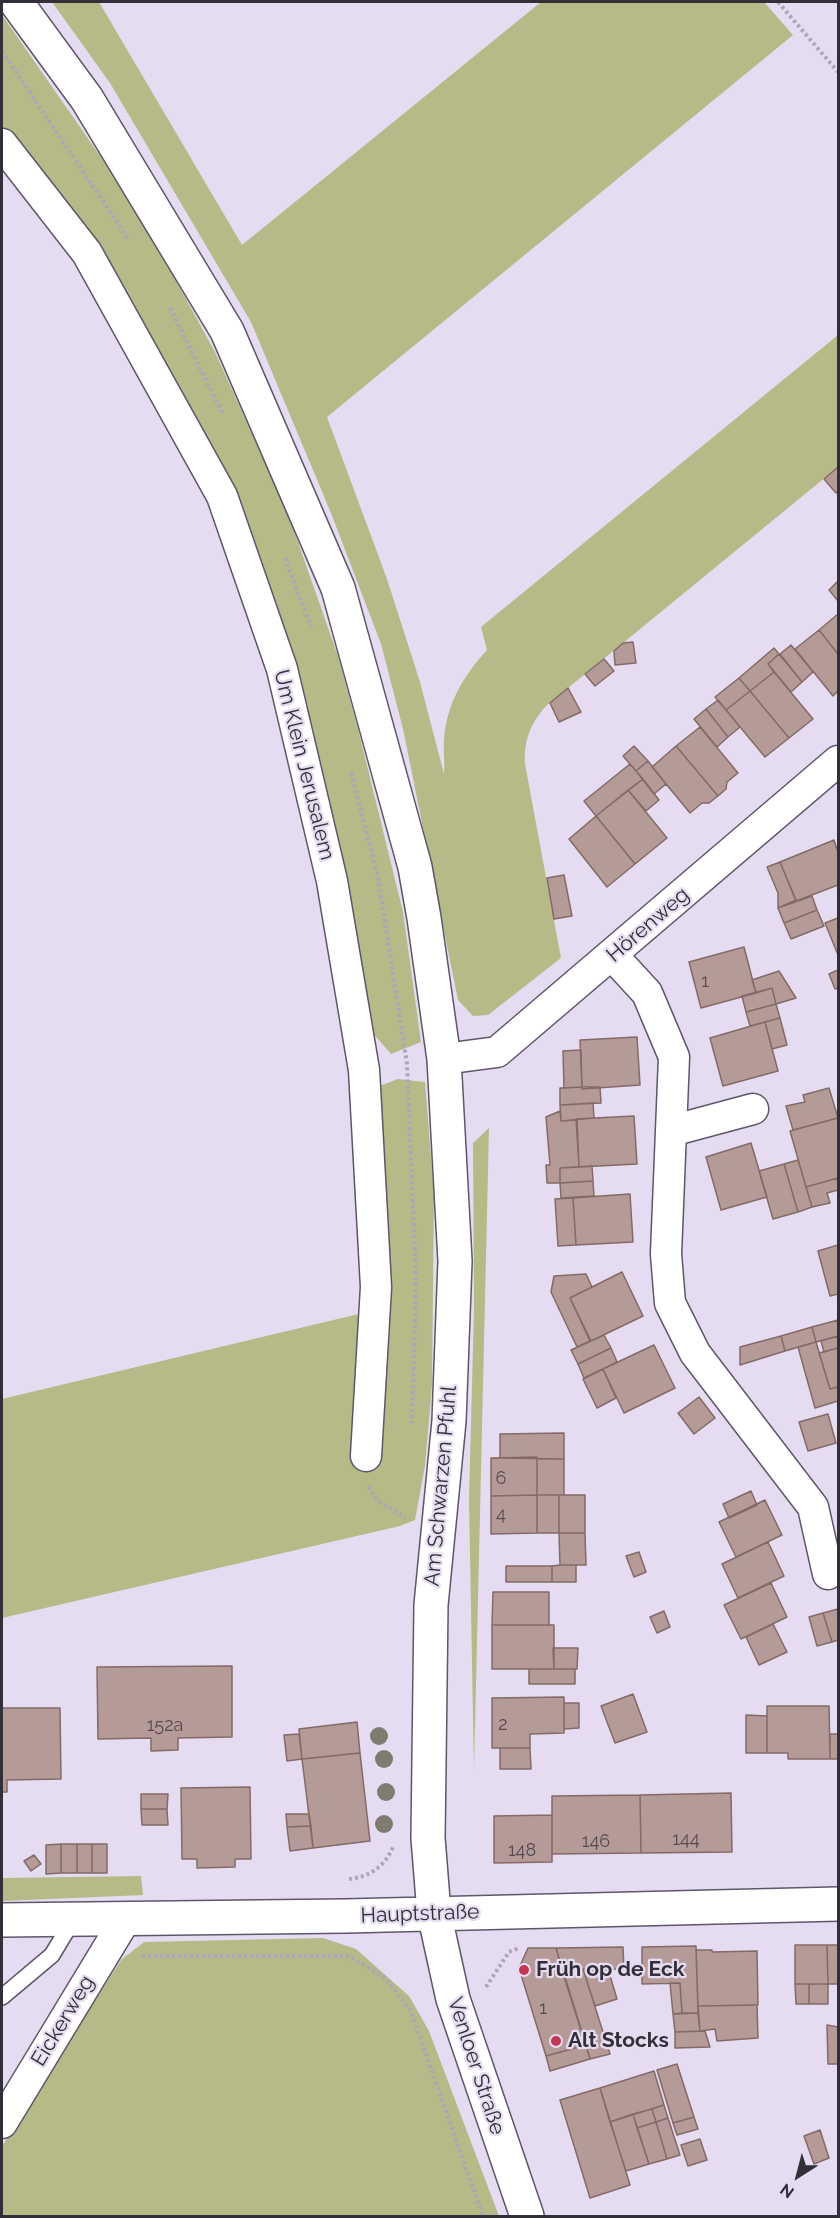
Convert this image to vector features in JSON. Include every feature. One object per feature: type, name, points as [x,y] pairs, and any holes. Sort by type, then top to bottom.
[{"type":"main road","name":"Am Schwarzen Pfuhl","points":[[16,2],[87,99],[227,331],[338,588],[415,867],[444,1059],[455,1261],[449,1421],[431,1605],[428,1838],[435,1913]]},
{"type":"main road","name":"Hauptstraße","points":[[2,1920],[346,1916],[838,1904]]},
{"type":"main road","name":"Venloer Straße","points":[[435,1913],[453,1999],[527,2217]]},
{"type":"street","name":"Um Klein Jerusalem","points":[[2,144],[87,254],[222,496],[282,669],[332,880],[364,1070],[376,1287],[366,1455]]},
{"type":"street","name":"Hörenweg","points":[[444,1059],[497,1052],[837,767]]},
{"type":"street","points":[[612,955],[647,993],[674,1057],[666,1254],[670,1303],[695,1353],[813,1507],[828,1574]]},
{"type":"street","points":[[671,1131],[753,1109]]},
{"type":"street","name":"Eickerweg","points":[[2,2123],[124,1920]]},
{"type":"lane","points":[[2,1997],[52,1955],[73,1920]]},
{"type":"path","points":[[778,2],[838,72]]},
{"type":"path","points":[[364,1070],[444,1059]]},
{"type":"path","points":[[366,1455],[366,1480],[370,1492],[378,1501],[409,1520]]},
{"type":"path","points":[[346,1916],[340,1880],[357,1878],[377,1869],[388,1857],[395,1839]]},
{"type":"path","points":[[410,2009],[484,1990],[509,1952],[520,1947]]},
{"type":"path","points":[[102,1956],[348,1956],[384,1977],[410,2009],[483,2217]]},
{"type":"green space","points":[[52,2],[99,2],[242,245],[541,2],[764,2],[793,35],[327,417],[387,579],[420,682],[444,774],[445,728],[452,703],[470,670],[487,650],[481,627],[838,335],[838,467],[546,706],[532,726],[527,740],[525,764],[561,958],[488,1015],[473,1016],[458,1000],[403,729],[381,644],[331,513],[251,322],[110,83]]},
{"type":"green space","points":[[2,15],[135,206],[215,352],[288,514],[338,656],[403,912],[421,1042],[391,1054],[370,1030],[249,534],[201,426],[111,269],[2,125]]},
{"type":"green space","points":[[398,1079],[425,1082],[434,1195],[432,1385],[425,1466],[415,1520],[400,1526],[2,1618],[2,1399],[367,1312],[377,1087]]},
{"type":"green space","points":[[489,1128],[474,1770],[469,1500],[474,1308],[473,1143]]},
{"type":"green space","points":[[141,1876],[143,1895],[2,1901],[2,1878]]},
{"type":"green space","points":[[323,1938],[356,1949],[409,1996],[429,2031],[499,2216],[2,2216],[2,2146],[121,1960],[144,1942]]},
{"type":"building","points":[[838,467],[838,491],[836,493],[824,479]]},
{"type":"building","points":[[838,581],[838,601],[829,590]]},
{"type":"building","points":[[838,614],[838,654],[819,630]]},
{"type":"building","points":[[819,630],[838,654],[838,691],[833,696],[795,649]]},
{"type":"building","points":[[633,642],[636,663],[615,665],[614,651],[623,643]]},
{"type":"building","points":[[791,645],[813,672],[802,682],[780,654]]},
{"type":"building","points":[[774,648],[779,654],[768,664],[774,672],[750,691],[739,678]]},
{"type":"building","points":[[779,654],[802,682],[791,692],[768,664]]},
{"type":"building","points":[[604,659],[614,671],[595,686],[585,674]]},
{"type":"building","points":[[774,672],[813,719],[789,738],[750,691]]},
{"type":"building","points":[[739,678],[750,691],[726,710],[715,697]]},
{"type":"building","points":[[568,688],[581,712],[559,722],[550,703]]},
{"type":"building","points":[[750,691],[789,738],[765,757],[726,710]]},
{"type":"building","points":[[718,700],[740,727],[728,737],[706,709]]},
{"type":"building","points":[[706,709],[728,737],[717,747],[694,719]]},
{"type":"building","points":[[700,727],[738,773],[727,782],[726,789],[718,796],[676,746]]},
{"type":"building","points":[[634,746],[648,761],[636,771],[623,756]]},
{"type":"building","points":[[676,746],[718,796],[709,803],[702,803],[690,813],[652,767]]},
{"type":"building","points":[[648,761],[666,784],[654,794],[636,771]]},
{"type":"building","points":[[630,764],[643,779],[596,816],[584,801]]},
{"type":"building","points":[[643,779],[659,800],[646,811],[628,790]]},
{"type":"building","points":[[628,790],[667,838],[635,864],[596,816]]},
{"type":"building","points":[[596,816],[635,864],[607,887],[569,839]]},
{"type":"building","points":[[834,840],[838,852],[838,885],[796,901],[780,862]]},
{"type":"building","points":[[780,862],[796,900],[778,908],[778,893],[767,867]]},
{"type":"building","points":[[564,875],[572,916],[554,919],[547,878]]},
{"type":"building","points":[[812,896],[817,910],[784,923],[778,908]]},
{"type":"building","points":[[817,910],[824,926],[791,939],[784,923]]},
{"type":"building","points":[[838,918],[838,955],[825,923]]},
{"type":"building","points":[[744,947],[756,993],[701,1008],[689,962]]},
{"type":"building","points":[[838,970],[838,988],[835,989],[829,974]]},
{"type":"building","points":[[779,971],[796,998],[776,1004],[772,988],[756,993],[752,980]]},
{"type":"building","points":[[772,988],[776,1004],[746,1012],[742,996]]},
{"type":"building","points":[[776,1004],[780,1018],[750,1026],[746,1012]]},
{"type":"building","points":[[780,1018],[787,1045],[772,1049],[765,1022]]},
{"type":"building","points":[[765,1022],[778,1071],[723,1086],[710,1038]]},
{"type":"building","points":[[637,1037],[640,1085],[582,1089],[580,1040]]},
{"type":"building","points":[[581,1050],[582,1087],[564,1088],[563,1051]]},
{"type":"building","points":[[600,1087],[601,1103],[560,1105],[560,1088]]},
{"type":"building","points":[[829,1088],[838,1118],[793,1130],[786,1106],[805,1102],[803,1095]]},
{"type":"building","points":[[593,1103],[594,1118],[561,1121],[560,1105]]},
{"type":"building","points":[[560,1111],[561,1121],[577,1120],[579,1167],[560,1168],[560,1183],[547,1183],[546,1165],[550,1165],[546,1117]]},
{"type":"building","points":[[634,1116],[637,1164],[579,1167],[576,1119]]},
{"type":"building","points":[[838,1118],[838,1178],[806,1187],[790,1131]]},
{"type":"building","points":[[751,1143],[767,1197],[721,1210],[706,1157]]},
{"type":"building","points":[[798,1160],[812,1207],[798,1212],[784,1164]]},
{"type":"building","points":[[784,1164],[798,1212],[773,1219],[759,1171]]},
{"type":"building","points":[[592,1166],[593,1181],[560,1183],[560,1168]]},
{"type":"building","points":[[838,1178],[838,1190],[827,1193],[830,1203],[812,1207],[806,1187]]},
{"type":"building","points":[[593,1181],[594,1196],[561,1198],[560,1183]]},
{"type":"building","points":[[630,1194],[633,1242],[576,1245],[573,1198]]},
{"type":"building","points":[[573,1198],[576,1245],[558,1246],[555,1199]]},
{"type":"building","points":[[838,1245],[838,1294],[830,1296],[818,1251]]},
{"type":"building","points":[[622,1272],[643,1316],[591,1341],[570,1298]]},
{"type":"building","points":[[586,1274],[592,1287],[570,1298],[590,1341],[577,1347],[551,1292],[554,1276]]},
{"type":"building","points":[[838,1320],[838,1336],[816,1342],[812,1327]]},
{"type":"building","points":[[812,1327],[816,1342],[785,1351],[781,1336]]},
{"type":"building","points":[[604,1335],[611,1348],[578,1364],[571,1350]]},
{"type":"building","points":[[781,1336],[785,1351],[740,1365],[740,1347]]},
{"type":"building","points":[[838,1336],[838,1348],[824,1352],[821,1341]]},
{"type":"building","points":[[816,1342],[830,1389],[838,1387],[838,1401],[815,1408],[798,1347]]},
{"type":"building","points":[[654,1345],[675,1388],[624,1413],[603,1369]]},
{"type":"building","points":[[611,1348],[617,1362],[584,1378],[578,1364]]},
{"type":"building","points":[[838,1348],[838,1387],[830,1389],[819,1353]]},
{"type":"building","points":[[603,1369],[616,1398],[597,1408],[583,1379]]},
{"type":"building","points":[[699,1397],[715,1418],[694,1434],[678,1413]]},
{"type":"building","points":[[828,1414],[836,1443],[808,1451],[799,1422]]},
{"type":"building","points":[[564,1433],[564,1459],[500,1458],[500,1434]]},
{"type":"building","points":[[537,1457],[537,1495],[491,1496],[491,1458]]},
{"type":"building","points":[[537,1459],[564,1459],[564,1495],[537,1495]]},
{"type":"building","points":[[751,1491],[757,1505],[729,1518],[723,1504]]},
{"type":"building","points":[[537,1495],[559,1495],[559,1533],[537,1533]]},
{"type":"building","points":[[537,1495],[537,1533],[491,1534],[491,1496]]},
{"type":"building","points":[[559,1495],[585,1495],[585,1533],[559,1533]]},
{"type":"building","points":[[765,1500],[782,1535],[736,1557],[719,1522]]},
{"type":"building","points":[[559,1533],[585,1533],[586,1565],[560,1565]]},
{"type":"building","points":[[768,1542],[784,1576],[738,1598],[722,1564]]},
{"type":"building","points":[[639,1552],[646,1572],[634,1577],[626,1556]]},
{"type":"building","points":[[576,1565],[576,1582],[552,1582],[552,1566]]},
{"type":"building","points":[[506,1566],[552,1566],[552,1582],[506,1582]]},
{"type":"building","points":[[771,1583],[787,1617],[741,1639],[724,1605]]},
{"type":"building","points":[[493,1592],[549,1592],[549,1625],[492,1625]]},
{"type":"building","points":[[838,1609],[838,1640],[832,1642],[823,1613]]},
{"type":"building","points":[[664,1611],[670,1627],[657,1633],[650,1617]]},
{"type":"building","points":[[823,1613],[832,1642],[817,1646],[809,1617]]},
{"type":"building","points":[[773,1624],[787,1652],[759,1665],[746,1637]]},
{"type":"building","points":[[492,1625],[554,1625],[554,1669],[492,1669]]},
{"type":"building","points":[[553,1648],[578,1648],[577,1669],[554,1669]]},
{"type":"building","points":[[232,1666],[232,1737],[178,1738],[178,1750],[151,1751],[151,1738],[98,1739],[97,1667]]},
{"type":"building","points":[[529,1669],[575,1669],[575,1684],[529,1684]]},
{"type":"building","points":[[633,1694],[647,1732],[615,1743],[601,1706]]},
{"type":"building","points":[[564,1697],[564,1733],[530,1734],[530,1748],[492,1748],[492,1698]]},
{"type":"building","points":[[564,1703],[579,1703],[579,1728],[564,1729]]},
{"type":"building","points":[[767,1706],[829,1706],[830,1759],[788,1759],[788,1753],[767,1753]]},
{"type":"building","points":[[2,1708],[60,1708],[61,1779],[7,1780],[7,1792],[2,1792]]},
{"type":"building","points":[[746,1715],[767,1716],[767,1753],[746,1753]]},
{"type":"building","points":[[357,1722],[360,1753],[302,1759],[299,1729]]},
{"type":"building","points":[[299,1734],[302,1759],[287,1761],[284,1735]]},
{"type":"building","points":[[830,1734],[838,1734],[838,1759],[830,1759]]},
{"type":"building","points":[[500,1748],[530,1748],[531,1769],[500,1769]]},
{"type":"building","points":[[360,1753],[370,1841],[313,1848],[302,1759]]},
{"type":"building","points":[[250,1787],[251,1859],[235,1859],[235,1867],[197,1868],[197,1859],[182,1859],[181,1788]]},
{"type":"building","points":[[731,1793],[732,1852],[641,1853],[640,1795]]},
{"type":"building","points":[[141,1794],[168,1794],[167,1809],[141,1809]]},
{"type":"building","points":[[640,1795],[641,1853],[552,1854],[552,1796]]},
{"type":"building","points":[[141,1809],[167,1809],[168,1825],[142,1825]]},
{"type":"building","points":[[286,1814],[309,1814],[311,1826],[287,1827]]},
{"type":"building","points":[[552,1815],[552,1862],[494,1863],[494,1816]]},
{"type":"building","points":[[311,1826],[313,1848],[290,1851],[287,1827]]},
{"type":"building","points":[[61,1844],[61,1873],[46,1874],[46,1845]]},
{"type":"building","points":[[61,1844],[77,1844],[77,1873],[61,1873]]},
{"type":"building","points":[[77,1844],[92,1844],[92,1873],[77,1873]]},
{"type":"building","points":[[92,1844],[107,1844],[107,1873],[92,1873]]},
{"type":"building","points":[[34,1855],[41,1864],[31,1871],[24,1861]]},
{"type":"building","points":[[795,1945],[827,1945],[828,1984],[795,1984]]},
{"type":"building","points":[[827,1945],[838,1945],[838,1984],[828,1984]]},
{"type":"building","points":[[696,1946],[698,2013],[682,2013],[680,1983],[642,1984],[642,1947]]},
{"type":"building","points":[[623,1947],[624,1969],[562,1970],[556,1948]]},
{"type":"building","points":[[528,1948],[556,1948],[586,2045],[546,2056],[519,1968]]},
{"type":"building","points":[[696,1950],[757,1951],[758,2005],[698,2006]]},
{"type":"building","points":[[583,1969],[610,2054],[590,2059],[562,1970]]},
{"type":"building","points":[[583,1969],[608,1969],[617,1999],[595,2006]]},
{"type":"building","points":[[670,1983],[680,1983],[682,2013],[673,2014]]},
{"type":"building","points":[[795,1984],[809,1984],[809,2004],[796,2004]]},
{"type":"building","points":[[809,1984],[828,1984],[828,2004],[809,2004]]},
{"type":"building","points":[[757,2005],[758,2038],[717,2041],[715,2029],[700,2031],[698,2006]]},
{"type":"building","points":[[698,2013],[700,2031],[675,2032],[673,2014]]},
{"type":"building","points":[[827,2025],[838,2027],[838,2064],[828,2064]]},
{"type":"building","points":[[705,2031],[710,2047],[675,2048],[675,2032]]},
{"type":"building","points":[[586,2045],[590,2059],[550,2071],[546,2056]]},
{"type":"building","points":[[677,2064],[694,2117],[673,2123],[657,2070]]},
{"type":"building","points":[[654,2071],[664,2105],[610,2122],[600,2088]]},
{"type":"building","points":[[600,2088],[630,2185],[590,2198],[560,2100]]},
{"type":"building","points":[[664,2105],[668,2118],[656,2122],[652,2109]]},
{"type":"building","points":[[652,2109],[656,2122],[637,2128],[633,2114]]},
{"type":"building","points":[[633,2114],[649,2164],[626,2171],[610,2122]]},
{"type":"building","points":[[694,2117],[698,2129],[677,2135],[673,2123]]},
{"type":"building","points":[[668,2118],[680,2155],[667,2159],[656,2122]]},
{"type":"building","points":[[656,2122],[667,2159],[649,2164],[637,2128]]},
{"type":"building","points":[[820,2130],[829,2158],[814,2164],[804,2136]]},
{"type":"building","points":[[700,2139],[707,2160],[688,2166],[681,2145]]},
{"type":"place","name":"Früh op de Eck","points":[[524,1970]]},
{"type":"place","name":"Alt Stocks","points":[[556,2041]]}]
